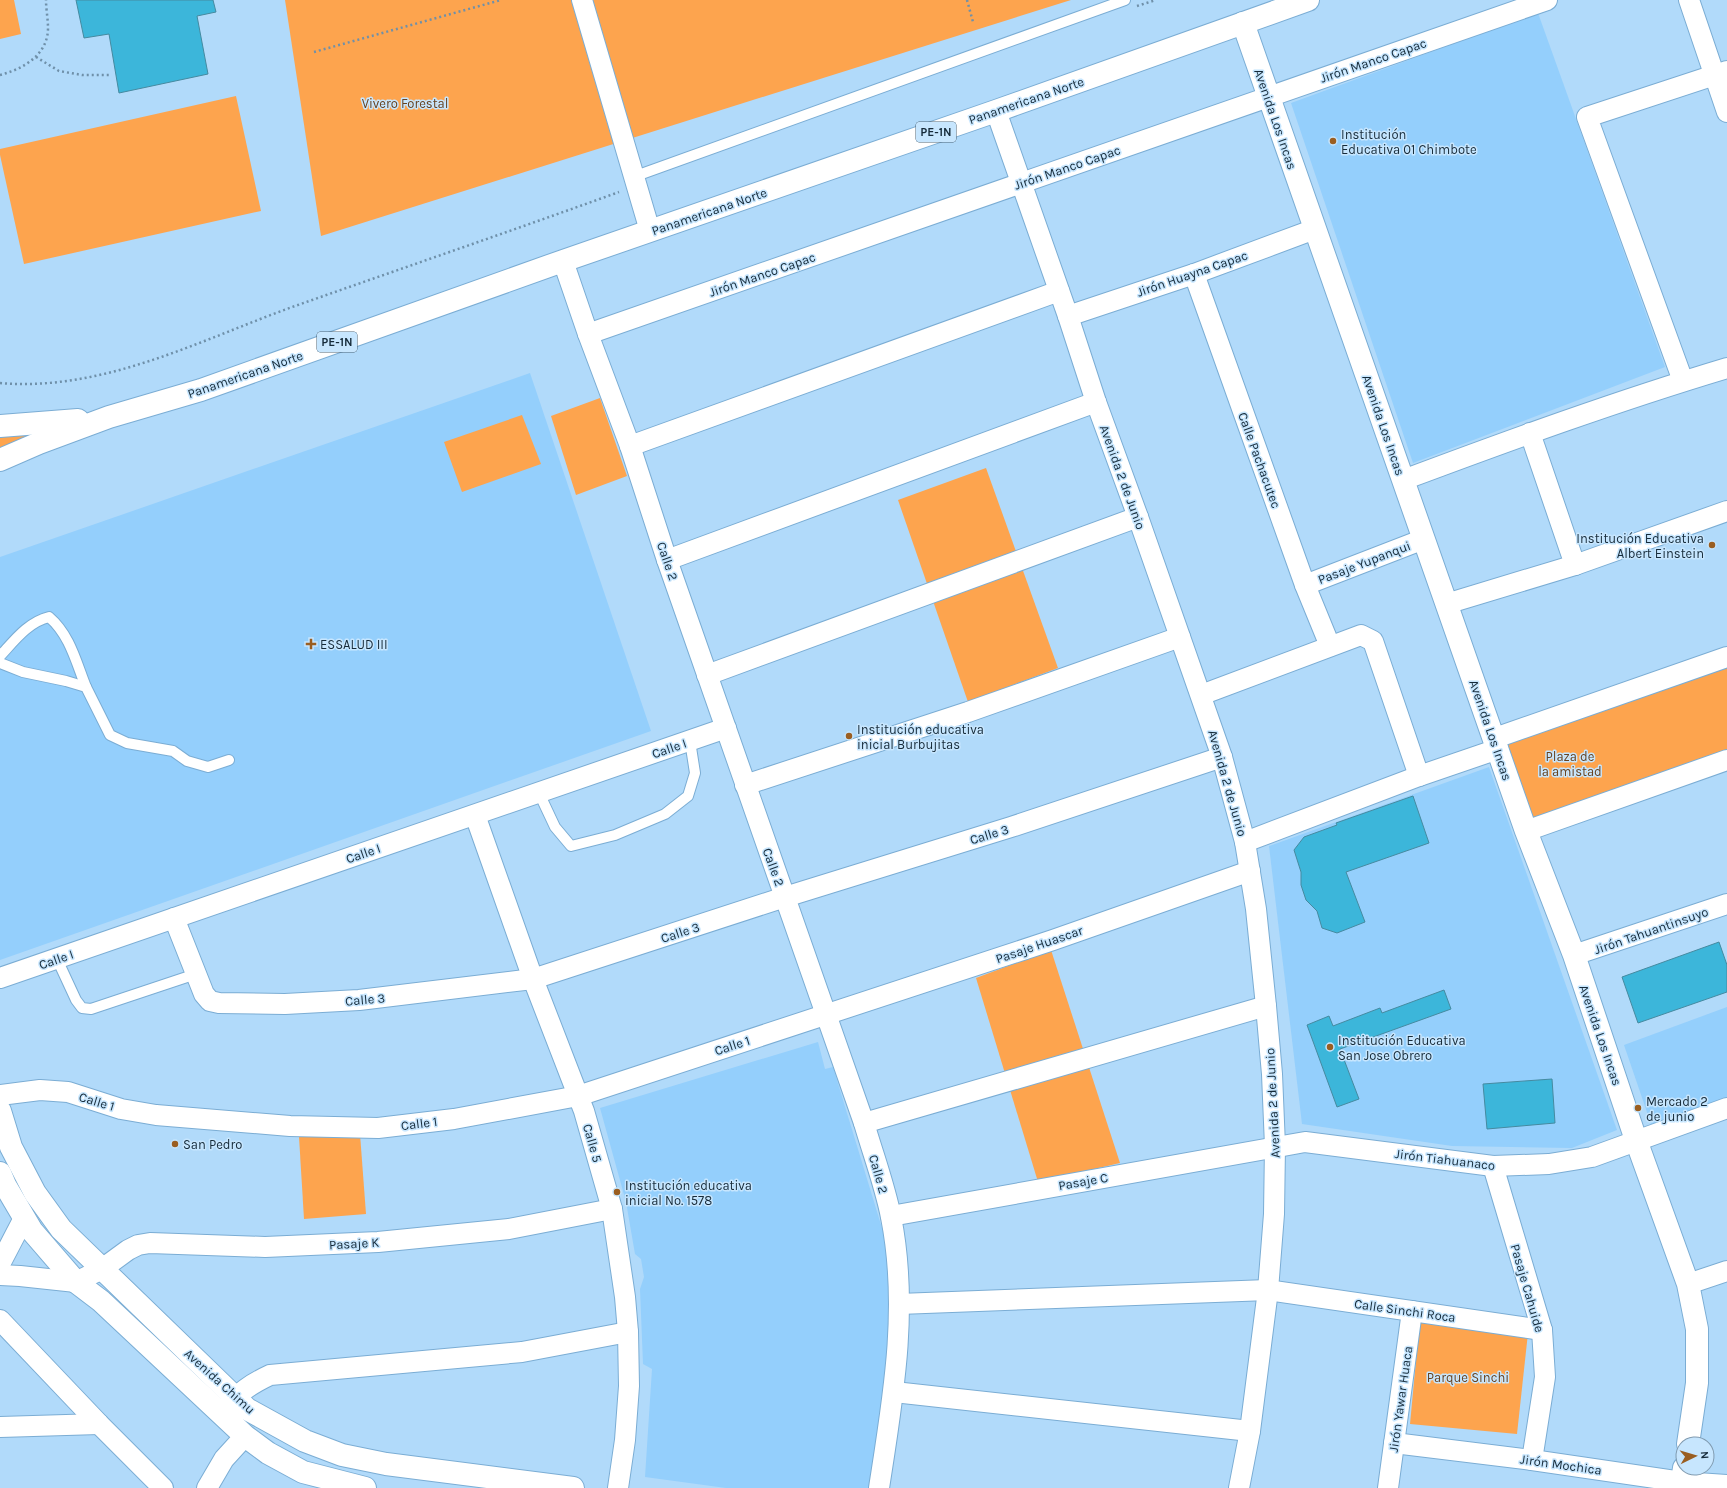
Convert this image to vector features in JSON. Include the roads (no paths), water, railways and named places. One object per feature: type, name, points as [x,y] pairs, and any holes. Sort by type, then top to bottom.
[{"type":"main road","name":"Panamericana Norte","points":[[0,460],[39,443],[109,417],[201,390],[562,261],[996,111],[1308,0]]},
{"type":"main road","name":"Avenida Los Incas","points":[[1243,23],[1526,831],[1574,955],[1636,1140],[1688,1284],[1697,1329],[1697,1383],[1689,1436]]},
{"type":"main road","name":"Panamericana Norte","points":[[0,426],[45,424],[109,417]]},
{"type":"main road","name":"Avenida Chimu","points":[[0,1111],[11,1147],[34,1193],[61,1229],[102,1269],[227,1405],[245,1436],[268,1453],[303,1472],[365,1488]]},
{"type":"main road","name":"Avenida Chimu","points":[[0,1173],[32,1231],[76,1282],[227,1405],[247,1409],[305,1441],[342,1455],[386,1464],[573,1488]]},
{"type":"street","points":[[582,0],[650,231]]},
{"type":"street","name":"Jirón Manco Capac","points":[[588,334],[1268,96],[1548,0]]},
{"type":"street","points":[[1689,0],[1721,73],[1727,112]]},
{"type":"street","points":[[1683,381],[1587,117],[1721,73]]},
{"type":"street","name":"Avenida 2 de Junio","points":[[996,111],[1068,316],[1096,402],[1201,695],[1222,757],[1245,842],[1250,871],[1266,1006],[1276,1146],[1274,1214],[1268,1290],[1250,1431],[1239,1488]]},
{"type":"street","name":"Jirón Huayna Capac","points":[[1068,316],[1194,274],[1315,229]]},
{"type":"street","name":"Calle 2","points":[[562,261],[630,446],[667,560],[827,1015],[864,1124],[891,1216],[899,1304],[899,1345],[894,1392],[879,1488]]},
{"type":"street","name":"Calle Pachacutec","points":[[1194,274],[1305,585],[1330,646]]},
{"type":"street","points":[[630,446],[1059,291]]},
{"type":"street","points":[[1403,480],[1530,433],[1683,381],[1727,368]]},
{"type":"street","points":[[667,560],[1096,402]]},
{"type":"street","points":[[1530,433],[1575,565]]},
{"type":"street","points":[[1446,604],[1575,565],[1727,511]]},
{"type":"street","points":[[707,675],[1138,517]]},
{"type":"street","name":"Pasaje Yupanqui","points":[[1305,585],[1424,540]]},
{"type":"street","points":[[1201,695],[1361,635],[1373,641],[1419,776]]},
{"type":"street","points":[[745,785],[968,712],[1180,637]]},
{"type":"street","points":[[1245,842],[1419,776],[1496,744],[1727,657]]},
{"type":"street","name":"Calle I","points":[[0,978],[726,728]]},
{"type":"street","name":"Calle 3","points":[[174,918],[204,994],[210,1001],[219,1003],[285,1004],[359,1000],[533,979],[785,897],[1011,828],[1222,757]]},
{"type":"street","points":[[1526,831],[1727,760]]},
{"type":"street","name":"Calle 5","points":[[475,815],[533,979],[584,1111],[612,1210],[625,1297],[628,1332],[629,1386],[618,1488]]},
{"type":"street","name":"Pasaje Huascar","points":[[827,1015],[1053,940],[1250,871]]},
{"type":"street","name":"Jirón Tahuantinsuyo","points":[[1574,955],[1727,904]]},
{"type":"street","points":[[864,1124],[1266,1006]]},
{"type":"street","name":"Calle 1","points":[[0,1096],[40,1090],[68,1092],[121,1109],[156,1116],[290,1126],[374,1128],[454,1119],[578,1096],[827,1015]]},
{"type":"street","name":"Jirón Tiahuanaco","points":[[1276,1146],[1305,1142],[1493,1166],[1549,1164],[1592,1157],[1727,1108]]},
{"type":"street","name":"Pasaje C","points":[[891,1216],[1276,1146]]},
{"type":"street","name":"Pasaje Cahuide","points":[[1493,1166],[1542,1330],[1545,1377],[1532,1460]]},
{"type":"street","name":"Pasaje K","points":[[76,1282],[102,1269],[128,1250],[138,1245],[150,1243],[265,1247],[378,1242],[509,1229],[612,1210]]},
{"type":"street","points":[[0,1264],[24,1218]]},
{"type":"street","points":[[1688,1284],[1727,1270]]},
{"type":"street","points":[[0,1275],[76,1282]]},
{"type":"street","name":"Calle Sinchi Roca","points":[[899,1304],[1268,1290],[1542,1330]]},
{"type":"street","name":"Jirón Yawar Huaca","points":[[1388,1488],[1412,1311]]},
{"type":"street","points":[[0,1320],[98,1424],[163,1488]]},
{"type":"street","points":[[227,1405],[250,1384],[270,1375],[522,1352],[628,1332]]},
{"type":"street","points":[[894,1392],[1250,1431]]},
{"type":"street","points":[[0,1427],[98,1424]]},
{"type":"street","points":[[207,1488],[224,1459],[245,1436]]},
{"type":"street","name":"Jirón Mochica","points":[[1394,1443],[1727,1485]]},
{"type":"lane","points":[[635,181],[1128,4]]},
{"type":"lane","points":[[0,656],[24,631],[39,619],[49,617],[60,628],[70,645],[86,687],[110,735],[127,743],[173,751],[187,761],[208,767],[229,760]]},
{"type":"lane","points":[[0,664],[24,672],[86,687]]},
{"type":"lane","points":[[539,793],[555,827],[571,846],[615,834],[665,814],[688,796],[695,773],[690,741]]},
{"type":"lane","points":[[57,959],[76,1000],[82,1008],[91,1009],[196,974]]},
{"type":"place","name":"Institución Educativa 01 Chimbote","points":[[1333,141]]},
{"type":"place","name":"Institución Educativa Albert Einstein","points":[[1712,545]]},
{"type":"place","name":"ESSALUD III","points":[[311,644]]},
{"type":"place","name":"Institución educativa inicial Burbujitas","points":[[849,736]]},
{"type":"place","name":"Institución Educativa San Jose Obrero","points":[[1330,1047]]},
{"type":"place","name":"Mercado 2 de junio","points":[[1638,1108]]},
{"type":"place","name":"San Pedro","points":[[175,1144]]},
{"type":"place","name":"Institución educativa inicial No. 1578","points":[[617,1192]]},
{"type":"park label","name":"Vivero Forestal","points":[[405,103]]},
{"type":"park label","name":"Plaza de la amistad","points":[[1570,764]]},
{"type":"park label","name":"Parque Sinchi","points":[[1468,1377]]}]
